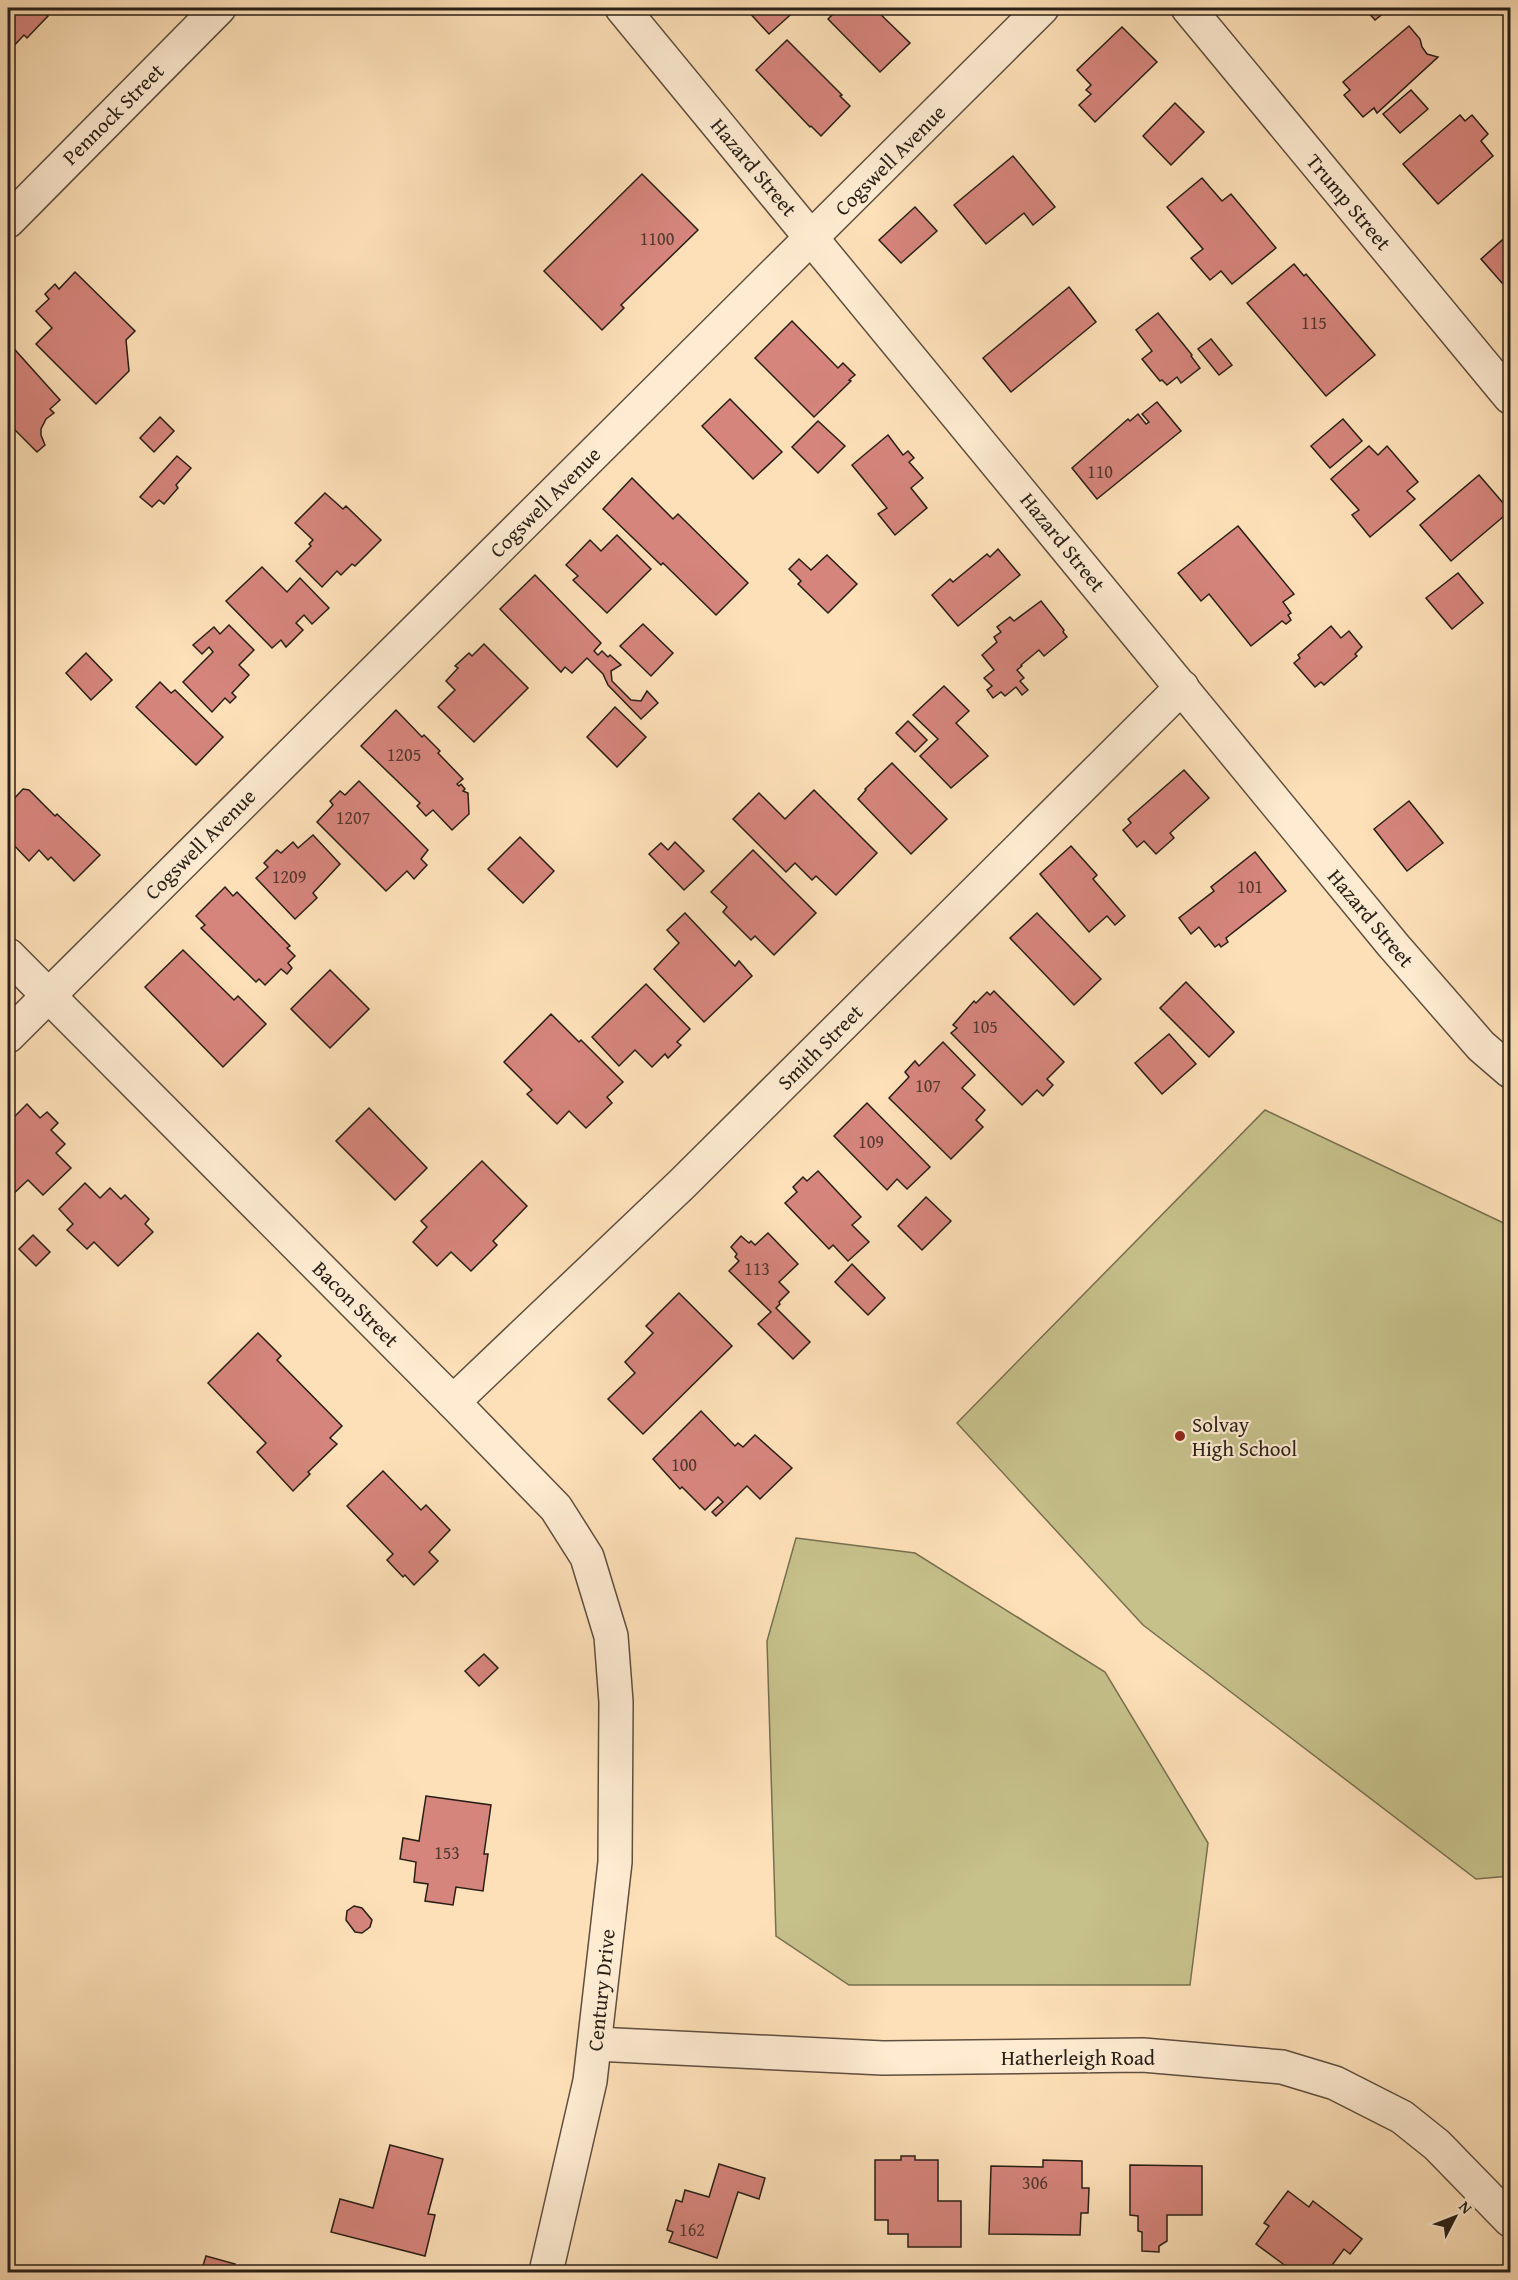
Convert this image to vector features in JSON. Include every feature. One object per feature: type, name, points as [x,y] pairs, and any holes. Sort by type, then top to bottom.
[{"type":"street","name":"Pennock Street","points":[[8,221],[219,8]]},
{"type":"street","name":"Hazard Street","points":[[622,8],[1393,945],[1481,1046],[1510,1071]]},
{"type":"street","name":"Cogswell Avenue","points":[[8,1036],[1042,8]]},
{"type":"street","name":"Trump Street","points":[[1188,8],[1510,397]]},
{"type":"street","name":"Smith Street","points":[[453,1402],[683,1183],[1182,687]]},
{"type":"street","name":"Bacon Street","points":[[8,955],[556,1508],[587,1557],[612,1636],[616,1702]]},
{"type":"street","name":"Century Drive","points":[[546,2272],[590,2081],[615,1862],[616,1702]]},
{"type":"street","name":"Hatherleigh Road","points":[[594,2044],[883,2058],[1143,2055],[1282,2067],[1335,2084],[1402,2117],[1437,2145],[1510,2220]]},
{"type":"shaded area","points":[[1265,1110],[1510,1226],[1510,1876],[1476,1879],[1143,1625],[957,1423]]},
{"type":"shaded area","points":[[796,1538],[915,1553],[1105,1672],[1208,1843],[1190,1985],[849,1985],[776,1936],[767,1641]]},
{"type":"building","points":[[8,8],[39,8],[48,16],[27,38],[24,35],[8,52]]},
{"type":"building","points":[[745,8],[795,8],[797,9],[769,34]]},
{"type":"building","points":[[839,8],[874,8],[910,43],[880,72],[828,19]]},
{"type":"building","points":[[1364,8],[1390,8],[1375,20]]},
{"type":"building","points":[[1409,26],[1420,39],[1427,54],[1438,57],[1377,113],[1374,108],[1363,117],[1344,95],[1350,90],[1343,82]]},
{"type":"building","points":[[1122,27],[1157,62],[1095,122],[1079,105],[1091,94],[1086,90],[1091,85],[1077,70]]},
{"type":"building","points":[[787,40],[842,95],[840,96],[850,106],[821,136],[756,70]]},
{"type":"building","points":[[1411,90],[1428,109],[1400,133],[1383,114]]},
{"type":"building","points":[[1175,103],[1204,132],[1171,165],[1143,136]]},
{"type":"building","points":[[1460,115],[1465,121],[1472,115],[1488,134],[1481,141],[1493,156],[1438,204],[1403,164]]},
{"type":"building","points":[[1013,156],[1055,207],[1033,225],[1024,213],[986,244],[954,205]]},
{"type":"building","points":[[642,174],[698,230],[621,305],[624,308],[602,330],[544,271]]},
{"type":"building","points":[[1202,178],[1222,201],[1231,194],[1276,248],[1232,284],[1221,271],[1210,280],[1191,258],[1203,249],[1167,207]]},
{"type":"building","points":[[915,207],[937,231],[901,263],[879,240]]},
{"type":"building","points":[[1510,233],[1510,292],[1481,259]]},
{"type":"building","points":[[1294,264],[1304,276],[1306,274],[1375,355],[1326,396],[1247,303]]},
{"type":"building","points":[[75,272],[135,331],[126,340],[129,371],[96,404],[36,344],[52,328],[36,311],[49,299],[45,294],[55,284],[59,289]]},
{"type":"building","points":[[1069,287],[1096,322],[1011,392],[983,358]]},
{"type":"building","points":[[1158,313],[1200,368],[1181,383],[1177,377],[1167,385],[1162,380],[1160,381],[1142,359],[1152,351],[1136,330]]},
{"type":"building","points":[[792,321],[838,368],[843,363],[855,375],[814,417],[755,358]]},
{"type":"building","points":[[1211,339],[1232,365],[1219,375],[1198,349]]},
{"type":"building","points":[[8,342],[60,400],[50,409],[54,413],[46,419],[41,429],[45,445],[37,452],[8,423]]},
{"type":"building","points":[[730,399],[782,452],[753,479],[702,426]]},
{"type":"building","points":[[1157,402],[1181,431],[1097,499],[1072,468],[1128,419],[1130,421],[1138,414],[1146,424],[1149,422],[1142,414]]},
{"type":"building","points":[[160,417],[174,431],[154,452],[140,438]]},
{"type":"building","points":[[1343,419],[1362,441],[1330,468],[1311,446]]},
{"type":"building","points":[[818,421],[845,446],[818,473],[792,447]]},
{"type":"building","points":[[888,435],[903,455],[908,451],[914,458],[909,462],[923,478],[911,488],[927,508],[895,535],[878,514],[887,508],[852,465]]},
{"type":"building","points":[[1369,446],[1378,455],[1387,446],[1418,482],[1407,491],[1415,499],[1370,537],[1352,515],[1359,510],[1331,479]]},
{"type":"building","points":[[177,456],[191,468],[176,485],[178,488],[164,504],[159,500],[152,507],[140,497]]},
{"type":"building","points":[[1479,475],[1510,511],[1451,561],[1420,525]]},
{"type":"building","points":[[632,478],[673,519],[678,514],[748,583],[716,615],[603,509]]},
{"type":"building","points":[[325,493],[343,509],[346,506],[381,540],[355,566],[352,564],[341,575],[337,571],[322,587],[296,561],[311,546],[309,544],[313,540],[295,523]]},
{"type":"building","points":[[1238,526],[1294,594],[1283,602],[1291,613],[1288,615],[1291,620],[1286,624],[1282,621],[1251,646],[1209,594],[1201,601],[1178,573]]},
{"type":"building","points":[[617,535],[651,569],[607,613],[573,580],[578,576],[566,565],[590,540],[601,551]]},
{"type":"building","points":[[998,549],[1020,575],[958,626],[932,595],[950,579],[953,582],[987,554],[990,557]]},
{"type":"building","points":[[827,555],[857,584],[828,613],[798,584],[801,581],[789,569],[799,559],[811,570]]},
{"type":"building","points":[[262,567],[287,592],[300,578],[329,608],[312,624],[304,615],[296,623],[303,630],[286,647],[281,640],[272,648],[226,601]]},
{"type":"building","points":[[1458,573],[1483,603],[1452,629],[1426,598]]},
{"type":"building","points":[[535,575],[601,643],[594,651],[598,655],[602,651],[608,657],[610,655],[621,665],[611,671],[612,681],[631,700],[641,701],[647,691],[658,703],[641,719],[608,685],[603,674],[587,658],[572,673],[565,667],[561,672],[500,609]]},
{"type":"building","points":[[1041,601],[1067,637],[1044,656],[1039,650],[1017,670],[1024,678],[1020,681],[1028,690],[1022,695],[1016,687],[1005,696],[1001,692],[993,698],[987,690],[992,686],[984,678],[994,670],[982,655],[997,642],[994,637],[1001,632],[997,627],[1010,617],[1014,621]]},
{"type":"building","points":[[643,624],[673,653],[651,676],[620,646]]},
{"type":"building","points":[[229,625],[254,650],[239,665],[249,675],[232,693],[236,697],[230,703],[225,698],[212,712],[183,682],[213,652],[209,647],[202,654],[193,645],[214,627],[220,634]]},
{"type":"building","points":[[1331,626],[1341,638],[1349,631],[1362,647],[1355,654],[1357,656],[1324,685],[1321,682],[1315,687],[1294,663],[1300,658],[1298,655]]},
{"type":"building","points":[[484,644],[528,688],[474,742],[438,707],[455,690],[446,681],[458,668],[455,666],[469,653],[472,656]]},
{"type":"building","points":[[86,653],[112,680],[91,700],[66,673]]},
{"type":"building","points":[[160,682],[171,693],[175,690],[223,737],[196,765],[136,707]]},
{"type":"building","points":[[944,686],[969,711],[956,723],[988,756],[951,788],[920,756],[938,739],[913,715]]},
{"type":"building","points":[[615,707],[646,737],[617,767],[587,737]]},
{"type":"building","points":[[396,710],[422,737],[424,735],[440,751],[438,753],[463,779],[457,784],[459,786],[461,784],[465,789],[463,791],[468,793],[469,814],[452,830],[433,810],[426,816],[417,806],[420,803],[361,746]]},
{"type":"building","points":[[908,721],[927,740],[915,752],[896,733]]},
{"type":"building","points":[[892,763],[947,819],[911,854],[858,799]]},
{"type":"building","points":[[1184,770],[1209,798],[1170,833],[1174,838],[1156,854],[1144,841],[1137,847],[1123,830],[1131,823],[1128,819]]},
{"type":"building","points":[[359,781],[428,850],[421,859],[427,865],[414,879],[407,871],[386,891],[317,822],[333,805],[330,801],[340,791],[345,795]]},
{"type":"building","points":[[23,789],[29,790],[55,816],[57,814],[100,855],[74,881],[51,857],[48,860],[39,850],[29,861],[9,840],[8,805]]},
{"type":"building","points":[[814,790],[877,853],[836,895],[816,876],[812,880],[795,863],[786,872],[733,819],[759,793],[785,819]]},
{"type":"building","points":[[1409,801],[1443,843],[1407,871],[1374,829]]},
{"type":"building","points":[[313,835],[340,864],[313,893],[317,898],[295,919],[256,878],[268,867],[264,863],[277,850],[281,853],[293,842],[298,848]]},
{"type":"building","points":[[520,837],[554,871],[523,903],[488,869]]},
{"type":"building","points":[[675,842],[704,871],[684,890],[649,854],[661,843],[668,850]]},
{"type":"building","points":[[1071,846],[1097,875],[1093,879],[1125,916],[1115,925],[1107,916],[1089,932],[1040,874]]},
{"type":"building","points":[[753,850],[816,913],[774,955],[755,936],[751,940],[723,912],[727,907],[711,892]]},
{"type":"building","points":[[1255,852],[1286,891],[1226,938],[1228,942],[1221,947],[1219,944],[1215,947],[1199,927],[1191,934],[1179,918],[1214,891],[1211,887]]},
{"type":"building","points":[[225,887],[233,896],[237,892],[290,946],[287,948],[295,956],[288,963],[292,968],[287,974],[281,969],[265,985],[259,979],[256,982],[201,928],[205,925],[196,916]]},
{"type":"building","points":[[685,913],[735,966],[739,961],[752,976],[704,1022],[654,969],[679,943],[667,930]]},
{"type":"building","points":[[1037,913],[1101,979],[1074,1005],[1010,938]]},
{"type":"building","points":[[183,950],[234,1000],[238,996],[266,1024],[223,1067],[145,987]]},
{"type":"building","points":[[330,970],[369,1009],[330,1048],[291,1009]]},
{"type":"building","points":[[1186,982],[1234,1032],[1209,1057],[1160,1008]]},
{"type":"building","points":[[646,984],[690,1029],[677,1042],[681,1045],[668,1058],[665,1054],[652,1067],[635,1050],[619,1066],[592,1037]]},
{"type":"building","points":[[994,991],[1064,1062],[1047,1079],[1053,1085],[1043,1096],[1037,1090],[1022,1105],[951,1033],[957,1028],[953,1025],[974,1001],[976,1003],[987,992],[990,995]]},
{"type":"building","points":[[551,1014],[623,1082],[607,1097],[612,1103],[586,1128],[569,1111],[557,1124],[527,1094],[532,1090],[504,1062]]},
{"type":"building","points":[[1169,1034],[1196,1064],[1162,1094],[1135,1063]]},
{"type":"building","points":[[943,1042],[975,1075],[962,1088],[985,1110],[976,1120],[983,1127],[951,1159],[889,1098],[909,1077],[905,1072],[915,1061],[919,1066]]},
{"type":"building","points":[[867,1103],[930,1167],[907,1189],[897,1179],[887,1190],[834,1136]]},
{"type":"building","points":[[27,1104],[40,1118],[47,1112],[58,1123],[51,1130],[65,1144],[56,1153],[71,1168],[43,1195],[28,1180],[10,1197],[8,1195],[8,1123]]},
{"type":"building","points":[[369,1108],[427,1168],[395,1200],[336,1141]]},
{"type":"building","points":[[482,1161],[527,1206],[493,1241],[497,1245],[471,1271],[451,1252],[437,1266],[413,1242],[427,1227],[421,1221]]},
{"type":"building","points":[[818,1171],[861,1217],[852,1225],[869,1242],[848,1261],[833,1245],[829,1249],[785,1203],[797,1192],[793,1187],[803,1177],[807,1181]]},
{"type":"building","points":[[85,1183],[100,1198],[110,1188],[121,1199],[125,1195],[149,1219],[145,1224],[153,1232],[118,1266],[94,1242],[87,1249],[67,1230],[73,1224],[59,1209]]},
{"type":"building","points":[[926,1197],[951,1221],[922,1250],[898,1226]]},
{"type":"building","points":[[768,1233],[798,1264],[779,1282],[789,1292],[776,1308],[810,1342],[793,1359],[758,1324],[771,1312],[729,1271],[739,1261],[731,1247],[741,1236],[755,1245]]},
{"type":"building","points":[[33,1235],[50,1252],[36,1266],[19,1249]]},
{"type":"building","points":[[852,1264],[885,1298],[868,1315],[835,1282]]},
{"type":"building","points":[[679,1293],[732,1346],[643,1434],[608,1399],[635,1373],[625,1362],[653,1333],[646,1326]]},
{"type":"building","points":[[258,1333],[281,1356],[277,1360],[342,1426],[330,1438],[337,1444],[308,1472],[310,1474],[293,1491],[257,1452],[266,1443],[208,1383]]},
{"type":"building","points":[[701,1411],[735,1446],[738,1443],[743,1447],[755,1435],[792,1468],[760,1499],[747,1486],[716,1516],[712,1512],[723,1502],[718,1497],[705,1510],[682,1487],[680,1489],[653,1459]]},
{"type":"building","points":[[383,1471],[421,1510],[426,1505],[450,1530],[429,1552],[438,1561],[414,1585],[387,1560],[393,1554],[347,1506]]},
{"type":"building","points":[[484,1654],[498,1668],[479,1686],[465,1671]]},
{"type":"building","points":[[426,1796],[491,1805],[484,1854],[488,1854],[483,1891],[456,1887],[453,1905],[425,1901],[428,1884],[414,1882],[416,1862],[400,1859],[403,1838],[419,1841]]},
{"type":"building","points":[[354,1906],[362,1908],[372,1920],[370,1927],[362,1933],[355,1932],[346,1920],[347,1911]]},
{"type":"building","points":[[390,2145],[443,2159],[428,2214],[435,2215],[425,2256],[331,2232],[340,2199],[373,2208]]},
{"type":"building","points":[[901,2156],[915,2156],[915,2160],[938,2160],[938,2201],[961,2201],[961,2247],[908,2247],[908,2234],[888,2234],[888,2220],[875,2220],[875,2160],[901,2160]]},
{"type":"building","points":[[1043,2160],[1082,2161],[1082,2188],[1089,2188],[1088,2213],[1081,2213],[1080,2235],[989,2234],[991,2166],[1043,2167]]},
{"type":"building","points":[[719,2164],[765,2178],[759,2199],[738,2192],[717,2258],[669,2242],[673,2232],[667,2230],[676,2200],[682,2202],[685,2190],[709,2197]]},
{"type":"building","points":[[1130,2165],[1202,2166],[1202,2215],[1167,2215],[1167,2241],[1159,2246],[1159,2252],[1142,2251],[1142,2232],[1138,2231],[1138,2216],[1130,2215]]},
{"type":"building","points":[[1288,2191],[1309,2207],[1313,2201],[1362,2239],[1350,2254],[1344,2249],[1327,2272],[1294,2272],[1256,2244],[1269,2226],[1264,2223]]},
{"type":"building","points":[[206,2256],[235,2264],[232,2272],[201,2272]]},
{"type":"place","name":"Solvay High School","points":[[1180,1436]]}]
